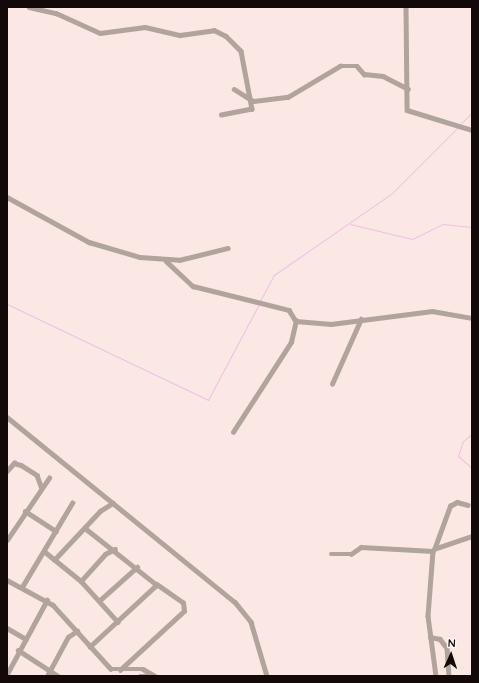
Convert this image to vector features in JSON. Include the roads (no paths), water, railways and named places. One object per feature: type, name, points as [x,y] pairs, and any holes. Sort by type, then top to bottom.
[{"type":"street","points":[[29,7],[56,13],[100,33],[146,27],[180,36],[214,30],[240,51],[248,97],[252,110],[222,115]]},
{"type":"street","points":[[406,7],[408,89],[406,104],[410,113],[472,130]]},
{"type":"street","points":[[234,89],[254,100],[295,95],[340,66],[357,66],[364,74],[383,76],[408,89]]},
{"type":"street","points":[[7,197],[88,242],[140,257],[165,260],[194,258],[228,248]]},
{"type":"street","points":[[165,260],[193,286],[289,310],[296,321],[291,342],[233,432]]},
{"type":"street","points":[[296,321],[331,324],[432,311],[472,318]]},
{"type":"street","points":[[332,384],[361,319]]},
{"type":"street","points":[[7,417],[243,611],[257,637],[267,676]]},
{"type":"street","points":[[7,471],[14,463],[21,465],[37,476],[41,486]]},
{"type":"street","points":[[7,540],[41,486],[50,478]]},
{"type":"street","points":[[436,676],[430,637],[434,549],[450,506],[457,502],[468,505]]},
{"type":"street","points":[[22,587],[72,503]]},
{"type":"street","points":[[54,560],[100,511],[113,503]]},
{"type":"street","points":[[25,512],[56,531]]},
{"type":"street","points":[[85,528],[115,549],[137,566],[157,585],[183,603],[184,611],[120,670]]},
{"type":"street","points":[[331,554],[351,554],[361,547],[434,549],[472,536]]},
{"type":"street","points":[[81,581],[106,554],[115,549]]},
{"type":"street","points":[[44,551],[49,557],[81,581],[118,622]]},
{"type":"street","points":[[40,558],[49,557]]},
{"type":"street","points":[[99,601],[137,566]]},
{"type":"street","points":[[7,580],[47,600],[110,669],[143,669],[154,676]]},
{"type":"street","points":[[90,647],[157,585]]},
{"type":"street","points":[[7,674],[18,650],[26,639],[47,600]]},
{"type":"street","points":[[7,628],[26,639]]},
{"type":"street","points":[[47,676],[68,637],[77,632]]},
{"type":"street","points":[[430,637],[440,639],[447,648],[449,676]]},
{"type":"street","points":[[18,650],[58,676]]},
{"type":"street","points":[[140,676],[147,676]]},
{"type":"waterway","points":[[460,124],[472,113]]},
{"type":"waterway","points":[[260,301],[274,275],[391,194],[457,128]]},
{"type":"waterway","points":[[350,224],[412,239],[443,224],[472,227]]},
{"type":"waterway","points":[[7,304],[208,400],[259,304]]},
{"type":"waterway","points":[[472,434],[463,441],[458,456],[472,468]]}]
